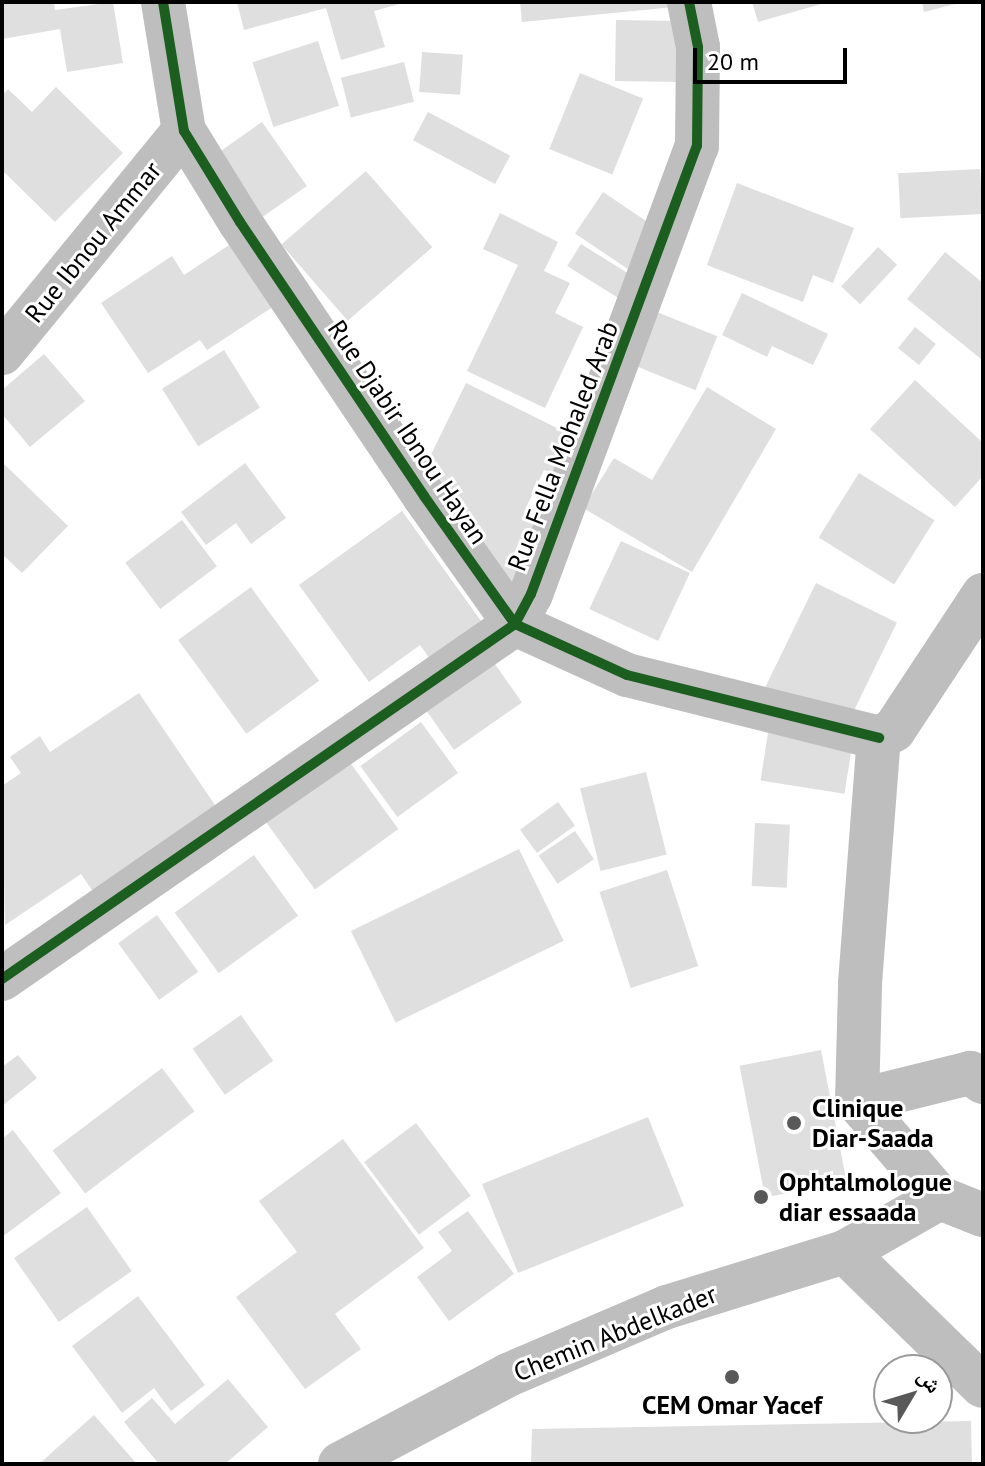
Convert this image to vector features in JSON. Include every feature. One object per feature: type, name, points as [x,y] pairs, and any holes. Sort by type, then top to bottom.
[{"type":"street","name":"Rue Djabir Ibnou Hayan","points":[[163,2],[184,131],[240,222],[415,483],[515,624]]},
{"type":"street","name":"Rue Fella Mohaled Arab","points":[[2,979],[515,624],[531,594],[697,146],[698,47],[689,2]]},
{"type":"street","name":"Rue Ibnou Ammar","points":[[2,353],[184,131]]},
{"type":"street","points":[[515,624],[627,675],[879,738],[894,730],[983,595]]},
{"type":"street","points":[[879,738],[860,983],[857,1101],[940,1198],[983,1215]]},
{"type":"street","points":[[857,1101],[970,1073],[983,1082]]},
{"type":"street","name":"Chemin Abdelkader","points":[[340,1464],[508,1375],[667,1307],[845,1252],[940,1198]]},
{"type":"street","points":[[845,1252],[983,1386]]},
{"type":"building","points":[[2,2],[54,2],[55,10],[113,2],[123,63],[67,72],[60,29],[2,39]]},
{"type":"building","points":[[237,2],[403,3],[374,11],[385,47],[341,60],[326,8],[244,30]]},
{"type":"building","points":[[520,2],[673,2],[674,7],[522,22]]},
{"type":"building","points":[[752,2],[825,2],[825,3],[758,22]]},
{"type":"building","points":[[922,2],[959,2],[959,3],[924,12]]},
{"type":"building","points":[[616,20],[680,21],[679,82],[615,81]]},
{"type":"building","points":[[318,41],[339,106],[273,127],[252,62]]},
{"type":"building","points":[[422,52],[463,55],[460,95],[419,92]]},
{"type":"building","points":[[404,62],[414,102],[351,118],[341,78]]},
{"type":"building","points":[[580,73],[643,98],[612,175],[549,149]]},
{"type":"building","points":[[56,87],[123,153],[55,222],[2,170],[2,95],[8,89],[32,112]]},
{"type":"building","points":[[428,112],[510,156],[495,184],[413,140]]},
{"type":"building","points":[[262,122],[307,186],[257,221],[212,157]]},
{"type":"building","points":[[980,169],[982,214],[900,218],[898,173]]},
{"type":"building","points":[[366,171],[432,247],[348,321],[281,244]]},
{"type":"building","points":[[737,183],[854,228],[833,283],[813,275],[803,302],[707,265]]},
{"type":"building","points":[[603,192],[660,231],[632,272],[575,233]]},
{"type":"building","points":[[500,213],[558,242],[544,271],[570,283],[555,313],[583,327],[545,408],[467,371],[518,265],[483,249]]},
{"type":"building","points":[[238,239],[279,303],[207,350],[200,340],[148,373],[101,303],[172,256],[184,275]]},
{"type":"building","points":[[581,244],[634,277],[620,299],[567,266]]},
{"type":"building","points":[[878,247],[897,265],[860,304],[841,286]]},
{"type":"building","points":[[945,252],[983,283],[981,359],[907,299]]},
{"type":"building","points":[[742,293],[828,334],[813,365],[772,346],[767,357],[722,335]]},
{"type":"building","points":[[657,312],[717,336],[696,390],[635,366]]},
{"type":"building","points":[[915,327],[936,344],[919,365],[898,348]]},
{"type":"building","points":[[224,350],[260,408],[198,446],[162,389]]},
{"type":"building","points":[[44,354],[85,401],[30,447],[2,414],[2,390]]},
{"type":"building","points":[[915,380],[983,443],[983,476],[955,507],[870,429]]},
{"type":"building","points":[[466,383],[575,437],[556,475],[544,470],[524,512],[543,521],[513,598],[421,475]]},
{"type":"building","points":[[707,387],[776,429],[692,572],[583,508],[614,458],[652,480]]},
{"type":"building","points":[[2,462],[68,526],[22,573],[2,554]]},
{"type":"building","points":[[245,463],[286,518],[251,544],[236,523],[206,545],[181,512]]},
{"type":"building","points":[[859,473],[934,520],[894,585],[819,537]]},
{"type":"building","points":[[402,511],[484,625],[432,662],[420,645],[369,682],[299,585]]},
{"type":"building","points":[[182,520],[217,566],[160,609],[125,563]]},
{"type":"building","points":[[621,541],[690,573],[658,641],[589,609]]},
{"type":"building","points":[[816,583],[897,622],[846,728],[765,688]]},
{"type":"building","points":[[251,587],[319,681],[246,734],[178,640]]},
{"type":"building","points":[[495,664],[522,703],[454,750],[427,712]]},
{"type":"building","points":[[139,693],[219,811],[94,893],[81,874],[5,925],[2,786],[21,773],[10,757],[40,736],[50,752]]},
{"type":"building","points":[[421,722],[458,773],[397,817],[360,766]]},
{"type":"building","points":[[768,733],[852,746],[844,794],[760,780]]},
{"type":"building","points":[[346,757],[398,829],[315,890],[263,818]]},
{"type":"building","points":[[646,772],[667,854],[601,871],[580,788]]},
{"type":"building","points":[[558,802],[575,825],[537,853],[520,830]]},
{"type":"building","points":[[755,823],[790,825],[787,888],[752,886]]},
{"type":"building","points":[[575,831],[594,859],[558,884],[539,856]]},
{"type":"building","points":[[519,849],[564,941],[396,1023],[351,931]]},
{"type":"building","points":[[254,855],[298,916],[219,973],[175,913]]},
{"type":"building","points":[[667,870],[698,966],[631,988],[599,892]]},
{"type":"building","points":[[157,915],[198,972],[159,1000],[118,943]]},
{"type":"building","points":[[241,1015],[273,1061],[225,1095],[193,1049]]},
{"type":"building","name":"Clinique Diar-Saada","points":[[821,1050],[847,1182],[765,1197],[740,1066]]},
{"type":"building","points":[[18,1055],[37,1078],[2,1106],[2,1067]]},
{"type":"building","points":[[162,1068],[194,1111],[85,1194],[53,1150]]},
{"type":"building","points":[[648,1117],[684,1206],[518,1273],[482,1184]]},
{"type":"building","points":[[416,1123],[471,1196],[419,1235],[364,1162]]},
{"type":"building","points":[[13,1130],[61,1193],[2,1237],[2,1139]]},
{"type":"building","points":[[343,1139],[424,1248],[335,1314],[361,1349],[305,1389],[236,1297],[297,1252],[259,1201]]},
{"type":"building","points":[[87,1207],[132,1271],[59,1322],[14,1258]]},
{"type":"building","points":[[468,1211],[514,1274],[449,1321],[417,1277],[452,1251],[438,1232]]},
{"type":"building","points":[[138,1296],[205,1385],[171,1411],[154,1388],[122,1413],[72,1346]]},
{"type":"building","points":[[228,1379],[268,1427],[225,1464],[159,1464],[124,1422],[152,1398],[175,1424]]},
{"type":"building","points":[[94,1415],[137,1464],[39,1464]]},
{"type":"building","points":[[953,1421],[971,1421],[972,1464],[531,1464],[532,1429],[873,1423],[873,1434],[953,1434]]},
{"type":"cycle path","points":[[163,2],[184,131],[240,222],[424,496],[515,624],[627,675],[879,738]]},
{"type":"cycle path","points":[[2,979],[515,624],[531,594],[697,146],[698,47],[689,2]]},
{"type":"place","name":"Clinique Diar-Saada","points":[[794,1123]]},
{"type":"place","name":"Ophtalmologue diar essaada","points":[[761,1197]]},
{"type":"place","name":"CEM Omar Yacef","points":[[732,1377]]}]
